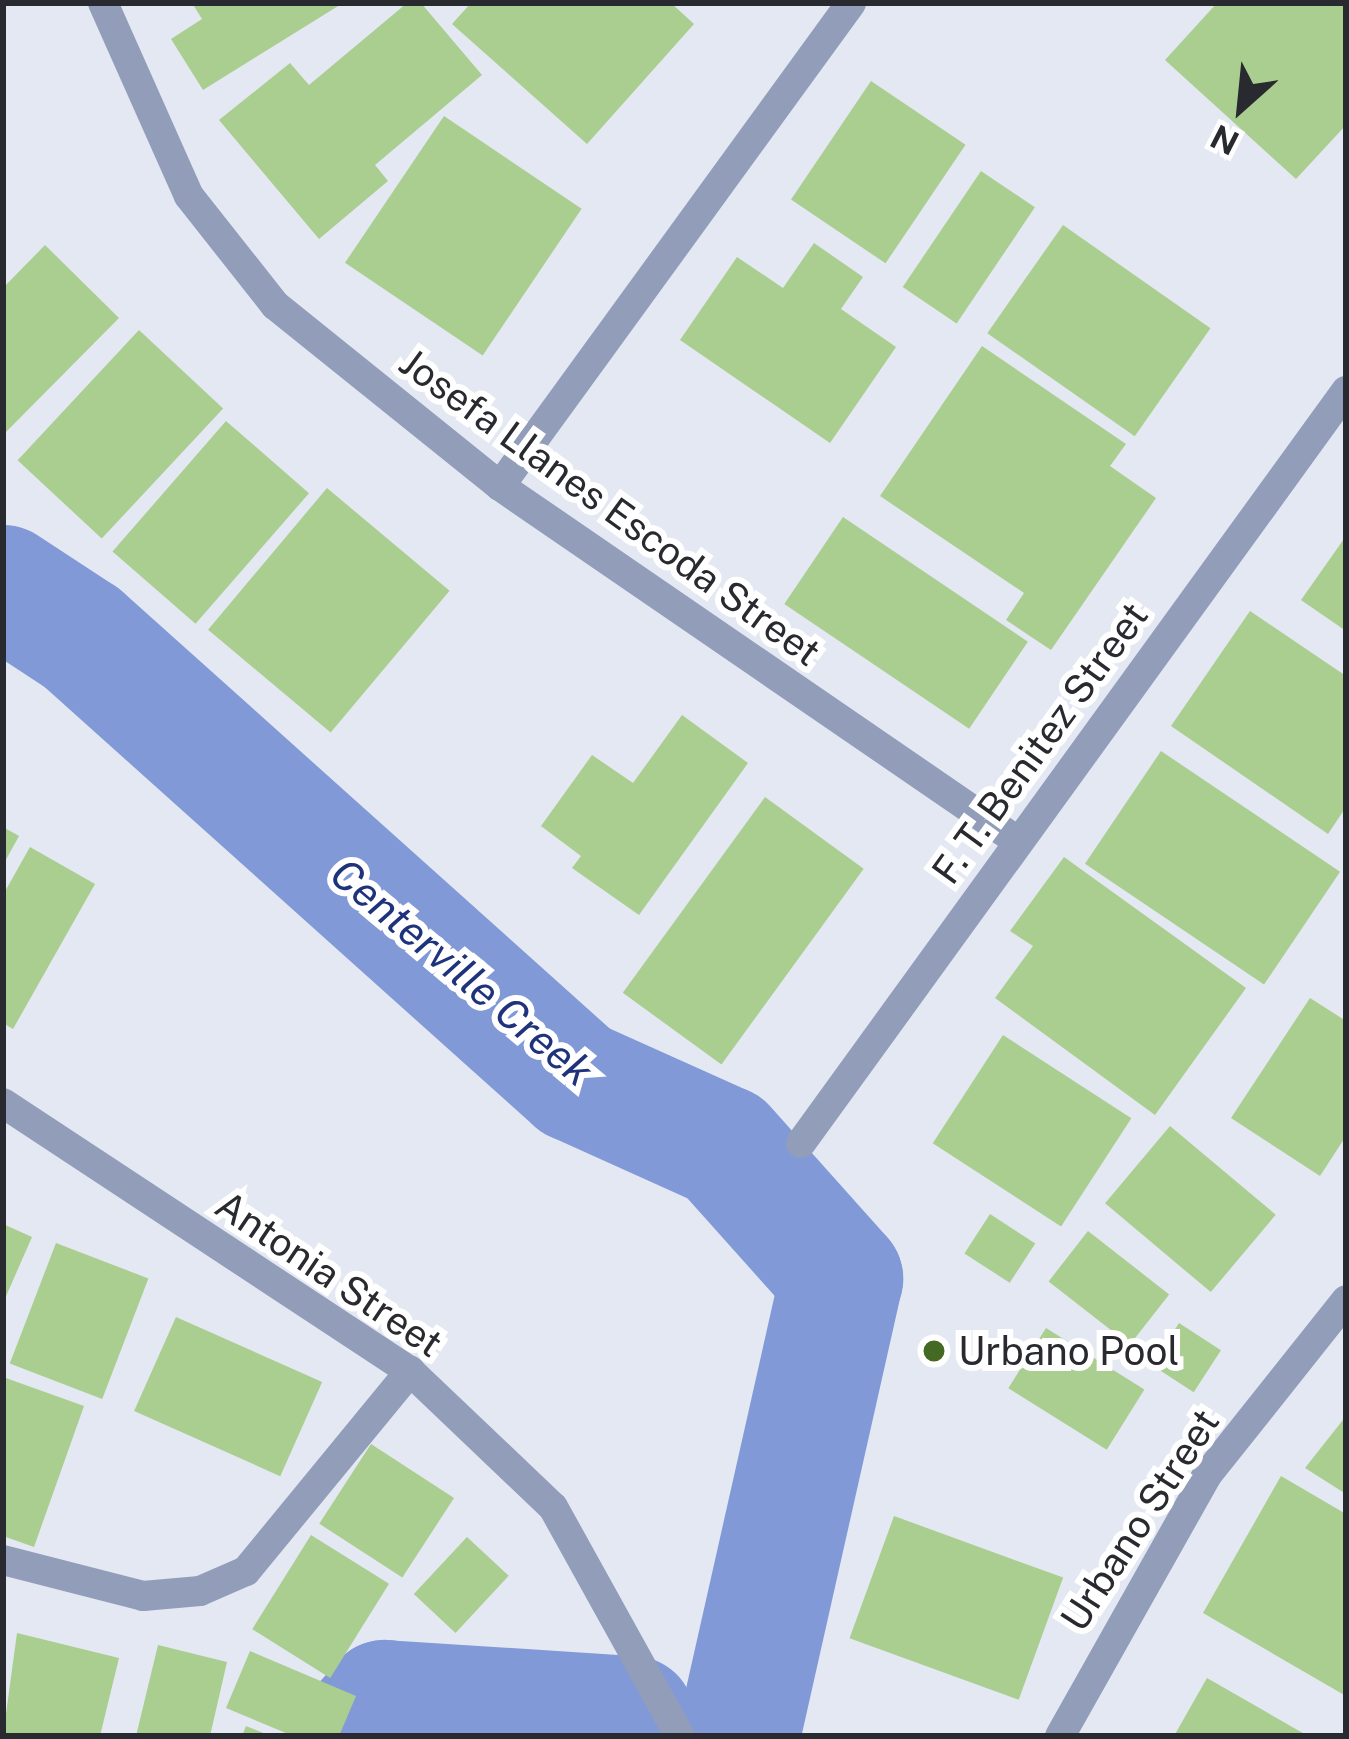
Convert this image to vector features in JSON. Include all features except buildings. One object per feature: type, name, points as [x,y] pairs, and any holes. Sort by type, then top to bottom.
[{"type":"street","name":"Josefa Llanes Escoda Street","points":[[103,3],[189,196],[275,305],[500,486],[1016,840]]},
{"type":"street","points":[[500,486],[850,3]]},
{"type":"street","name":"F. T. Benitez Street","points":[[801,1143],[1016,840],[1346,391]]},
{"type":"street","name":"Antonia Street","points":[[3,1103],[410,1371],[554,1507],[680,1736]]},
{"type":"street","name":"Urbano Street","points":[[1060,1736],[1207,1474],[1346,1300]]},
{"type":"street","points":[[3,1560],[142,1596],[246,1571],[410,1371]]},
{"type":"waterway","name":"Centerville Creek","points":[[3,586],[81,637],[575,1080],[724,1147],[841,1278],[738,1734]]},
{"type":"waterway","name":"Centerville Creek","points":[[353,1736],[384,1701],[632,1717]]},
{"type":"place","name":"Urbano Pool","points":[[934,1351]]}]
